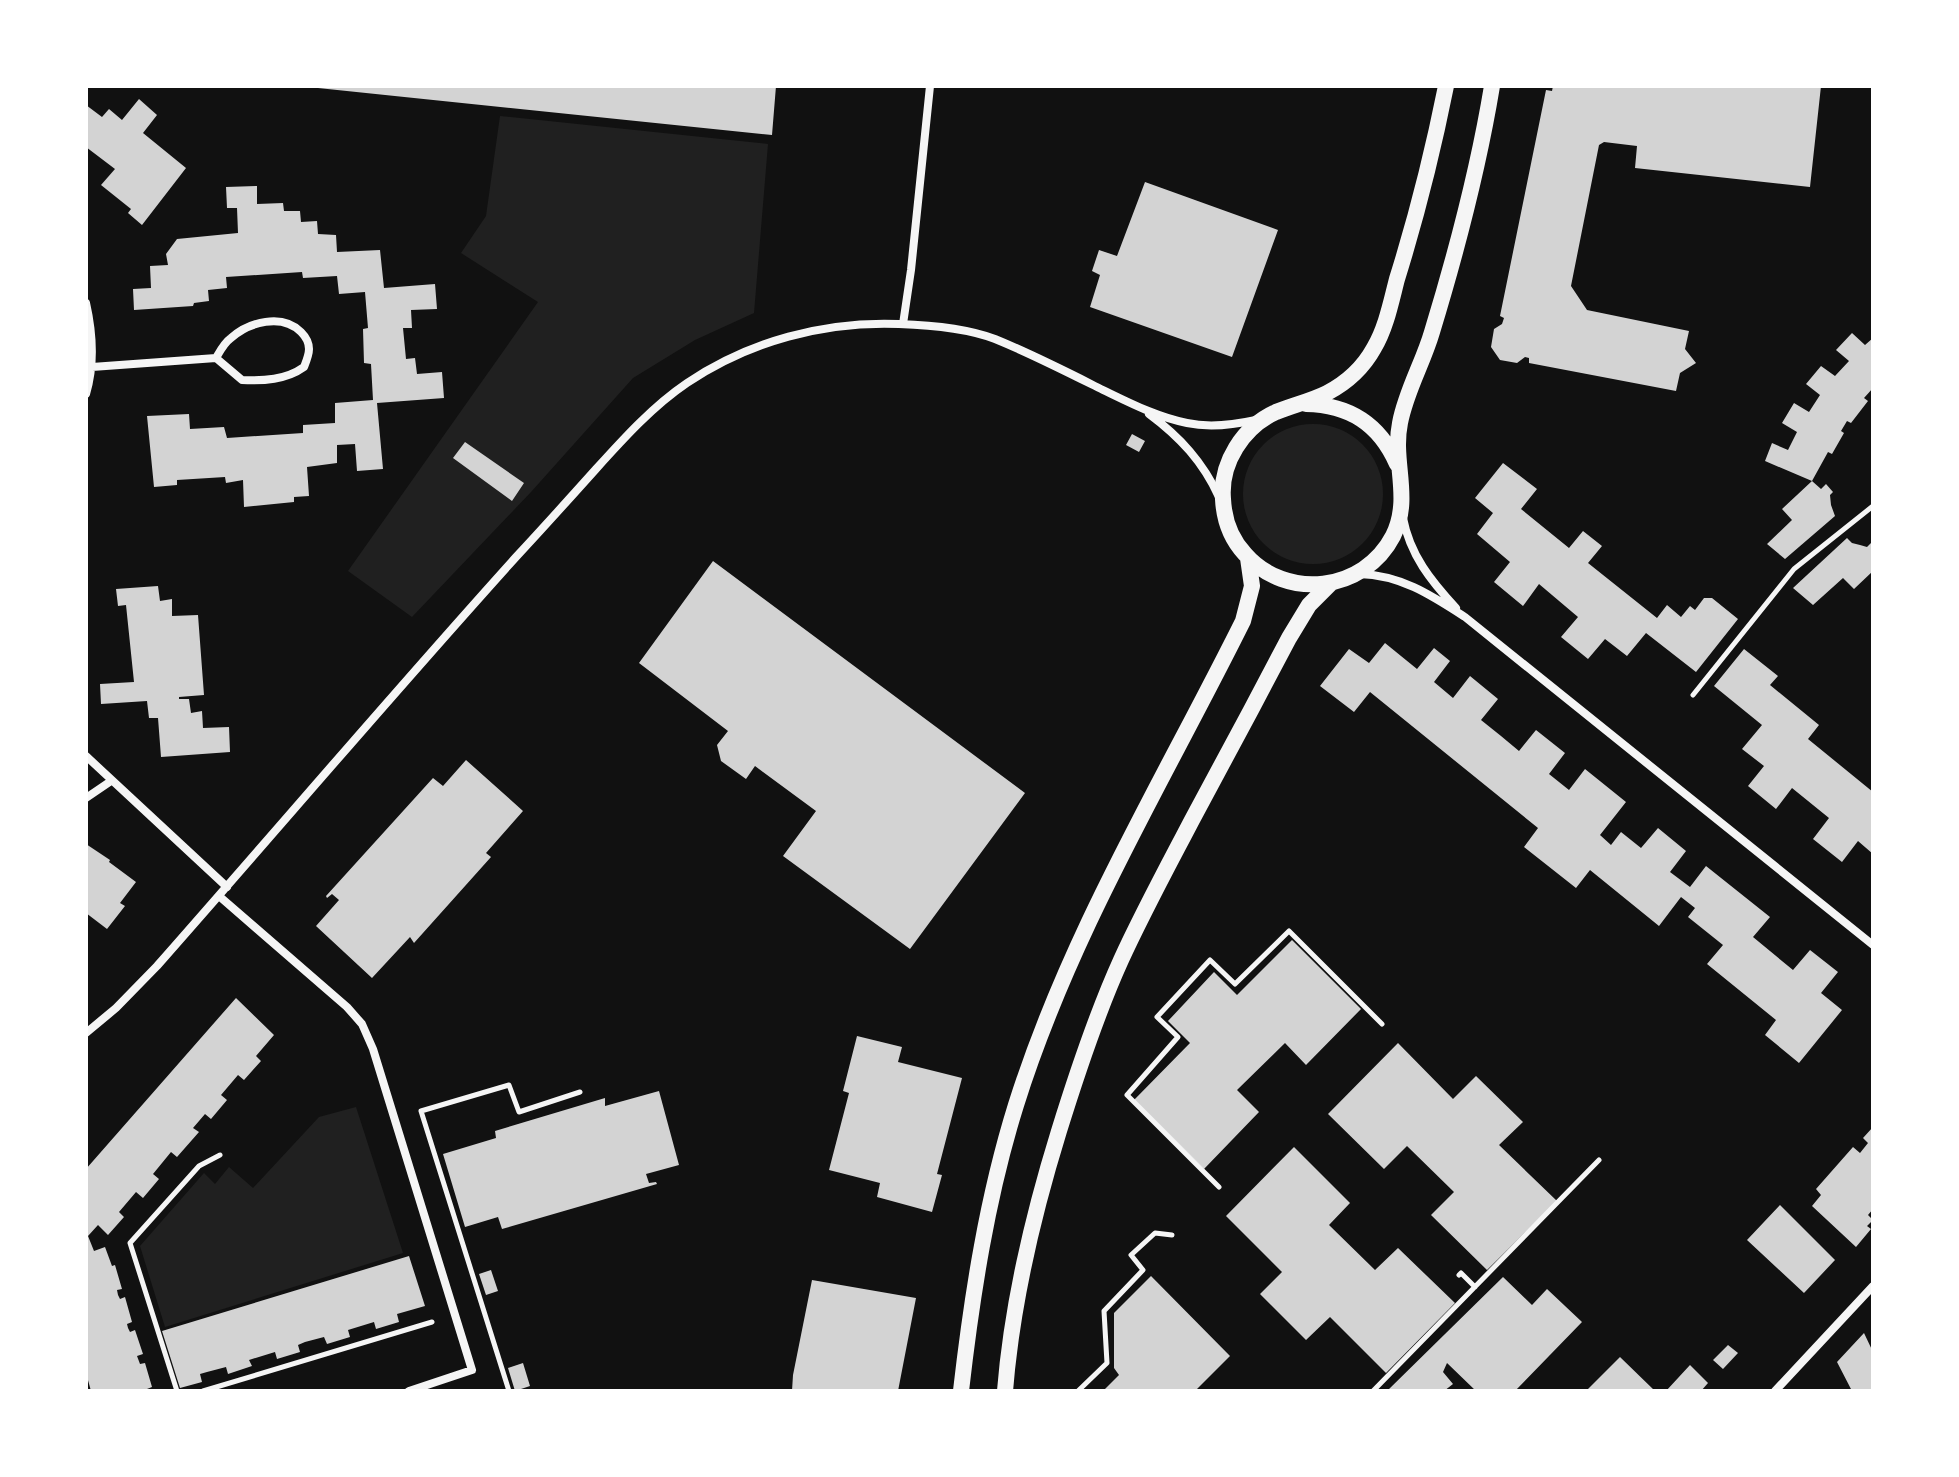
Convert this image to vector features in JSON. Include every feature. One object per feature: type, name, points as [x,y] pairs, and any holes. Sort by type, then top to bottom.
[{"type":"main road","points":[[1292,407],[1326,394],[1347,381],[1364,366],[1377,344],[1433,150],[1446,86]]},
{"type":"main road","points":[[1401,481],[1398,466],[1385,440],[1363,420],[1336,407],[1307,404],[1264,418],[1243,437],[1228,462],[1222,491],[1223,506],[1229,529],[1248,558],[1269,573],[1292,583],[1318,585],[1356,574],[1386,547],[1402,510],[1401,481],[1398,450],[1399,426],[1407,395],[1427,349],[1459,243],[1492,86]]},
{"type":"main road","points":[[961,1391],[971,1305],[985,1231],[1016,1106],[1044,1025],[1085,928],[1243,621],[1252,586],[1248,558]]},
{"type":"main road","points":[[1005,1391],[1015,1312],[1031,1232],[1066,1108],[1099,1014],[1155,890],[1282,651],[1309,605],[1331,583]]},
{"type":"street","points":[[903,324],[930,86]]},
{"type":"street","points":[[86,303],[92,340],[92,367],[86,394]]},
{"type":"street","points":[[270,321],[284,322],[296,328],[309,344],[304,367],[288,376],[274,379],[242,380],[216,358],[232,336],[258,323],[270,321]]},
{"type":"street","points":[[86,1033],[116,1008],[157,966],[489,587],[625,437],[687,383],[740,352],[830,327],[861,323],[960,331],[991,338],[1138,407],[1188,424],[1238,424],[1264,418]]},
{"type":"street","points":[[92,367],[216,358]]},
{"type":"street","points":[[1138,407],[1172,431],[1194,454],[1210,477],[1223,506]]},
{"type":"street","points":[[1402,510],[1412,551],[1438,588],[1465,617]]},
{"type":"street","points":[[1356,574],[1383,576],[1413,585],[1465,617],[1873,945]]},
{"type":"street","points":[[86,756],[227,887]]},
{"type":"street","points":[[86,798],[111,781]]},
{"type":"street","points":[[219,896],[347,1007],[362,1024],[373,1049],[472,1370],[409,1391]]},
{"type":"street","points":[[1775,1391],[1873,1286]]},
{"type":"path","points":[[1693,695],[1794,569],[1873,506]]},
{"type":"path","points":[[1219,1187],[1127,1095],[1178,1037],[1157,1017],[1210,960],[1235,984],[1289,931],[1382,1024]]},
{"type":"path","points":[[509,1391],[421,1111],[509,1085],[519,1112],[580,1092]]},
{"type":"path","points":[[177,1391],[130,1243],[199,1166],[220,1155]]},
{"type":"path","points":[[1373,1391],[1599,1160]]},
{"type":"path","points":[[1078,1391],[1107,1363],[1104,1311],[1143,1270],[1131,1255],[1155,1233],[1172,1235]]},
{"type":"path","points":[[1459,1275],[1461,1273],[1475,1287]]},
{"type":"path","points":[[203,1391],[455,1315]]},
{"type":"shaded area","points":[[500,116],[768,144],[754,313],[695,340],[633,378],[531,492],[412,617],[348,571],[538,302],[461,253],[486,216]]},
{"type":"shaded area","points":[[1313,424],[1340,429],[1363,444],[1378,467],[1383,494],[1378,521],[1363,544],[1340,559],[1313,564],[1286,559],[1263,544],[1248,521],[1243,494],[1248,467],[1263,444],[1286,429]]},
{"type":"shaded area","points":[[356,1107],[403,1253],[165,1327],[140,1246],[204,1173],[215,1184],[229,1167],[253,1188],[319,1117]]},
{"type":"building","points":[[319,86],[776,86],[772,135]]},
{"type":"building","points":[[1553,86],[1821,86],[1810,187],[1635,168],[1637,146],[1604,142],[1599,145],[1571,286],[1587,310],[1689,331],[1685,349],[1696,363],[1680,373],[1676,391],[1529,363],[1529,358],[1525,357],[1517,363],[1500,360],[1491,347],[1494,329],[1502,324],[1504,318],[1500,316],[1546,90],[1552,91]]},
{"type":"building","points":[[139,99],[157,115],[143,133],[186,168],[142,225],[128,213],[131,209],[101,185],[115,169],[86,147],[86,105],[102,117],[109,109],[122,120]]},
{"type":"building","points":[[1145,182],[1278,230],[1232,357],[1090,307],[1100,275],[1092,271],[1099,250],[1117,256]]},
{"type":"building","points":[[257,186],[257,204],[283,203],[284,211],[300,211],[301,222],[317,221],[318,234],[336,235],[337,252],[380,250],[384,288],[435,284],[437,309],[411,310],[412,328],[403,328],[406,359],[415,358],[417,374],[442,372],[444,398],[377,403],[383,469],[357,471],[355,444],[337,445],[337,463],[307,467],[309,496],[294,497],[294,502],[244,507],[243,480],[226,483],[225,477],[177,480],[177,485],[154,487],[147,416],[189,414],[190,429],[224,427],[227,438],[303,433],[303,425],[335,423],[335,403],[373,400],[371,364],[364,363],[363,329],[368,328],[365,292],[339,294],[337,276],[303,278],[302,272],[226,277],[227,288],[208,290],[209,301],[194,303],[193,306],[134,310],[133,289],[151,288],[150,266],[168,265],[166,254],[177,239],[238,233],[237,208],[227,208],[226,187]]},
{"type":"building","points":[[1852,333],[1865,345],[1873,338],[1873,388],[1864,398],[1868,401],[1851,423],[1847,421],[1832,454],[1828,452],[1812,481],[1765,461],[1772,443],[1788,450],[1797,432],[1782,423],[1794,403],[1809,412],[1820,395],[1806,384],[1821,366],[1835,376],[1849,361],[1836,350]]},
{"type":"building","points":[[1132,434],[1145,441],[1139,452],[1126,445]]},
{"type":"building","points":[[465,442],[524,483],[512,501],[453,458]]},
{"type":"building","points":[[1503,463],[1537,489],[1521,509],[1569,548],[1583,531],[1602,546],[1588,563],[1657,618],[1667,605],[1681,617],[1690,606],[1695,610],[1704,598],[1712,598],[1738,619],[1696,672],[1646,633],[1627,656],[1605,639],[1588,659],[1561,637],[1578,617],[1539,584],[1523,606],[1494,582],[1510,562],[1477,534],[1493,513],[1475,498]]},
{"type":"building","points":[[1812,481],[1821,489],[1826,484],[1833,492],[1830,495],[1835,516],[1785,559],[1767,544],[1792,520],[1782,509]]},
{"type":"building","points":[[1847,538],[1852,543],[1867,547],[1871,543],[1873,545],[1873,571],[1854,589],[1843,578],[1813,605],[1793,588]]},
{"type":"building","points":[[713,561],[1025,793],[910,949],[783,856],[816,811],[755,766],[746,779],[721,761],[717,745],[728,731],[639,663]]},
{"type":"building","points":[[158,586],[160,601],[172,599],[172,616],[198,615],[204,695],[179,699],[189,699],[191,713],[202,711],[203,728],[229,727],[230,752],[161,757],[158,718],[149,718],[147,701],[101,704],[100,684],[134,682],[126,605],[118,606],[116,589]]},
{"type":"building","points":[[1385,643],[1417,669],[1434,648],[1450,661],[1434,682],[1453,698],[1470,676],[1498,699],[1481,720],[1519,751],[1536,730],[1565,753],[1549,774],[1569,790],[1585,769],[1626,802],[1600,835],[1611,845],[1621,832],[1641,848],[1658,828],[1686,851],[1670,872],[1690,887],[1706,866],[1770,917],[1753,937],[1793,970],[1810,950],[1838,972],[1821,993],[1842,1010],[1799,1063],[1765,1035],[1776,1020],[1707,964],[1723,945],[1688,917],[1695,908],[1681,897],[1659,926],[1590,870],[1576,888],[1524,847],[1538,828],[1370,692],[1354,712],[1320,686],[1349,649],[1369,663]]},
{"type":"building","points":[[1744,649],[1778,676],[1770,685],[1819,725],[1808,739],[1873,792],[1873,854],[1858,841],[1842,862],[1813,839],[1829,818],[1792,788],[1776,809],[1748,786],[1764,766],[1742,749],[1762,725],[1714,686]]},
{"type":"building","points":[[466,760],[523,811],[486,853],[491,857],[414,943],[410,937],[372,978],[316,926],[339,900],[332,894],[326,896],[433,778],[443,786]]},
{"type":"building","points":[[86,844],[136,882],[120,903],[125,906],[107,929],[86,913]]},
{"type":"building","points":[[1292,940],[1361,1009],[1306,1065],[1285,1043],[1237,1090],[1259,1112],[1204,1169],[1134,1100],[1190,1043],[1168,1021],[1214,972],[1237,995]]},
{"type":"building","points":[[236,998],[274,1035],[256,1056],[261,1061],[244,1080],[238,1075],[221,1095],[227,1100],[211,1119],[205,1114],[193,1128],[199,1132],[177,1157],[171,1152],[153,1174],[159,1179],[143,1198],[136,1192],[119,1212],[124,1217],[108,1235],[98,1225],[88,1236],[94,1251],[105,1247],[112,1266],[115,1265],[122,1289],[117,1290],[118,1295],[120,1299],[125,1297],[132,1322],[127,1324],[128,1328],[130,1332],[135,1330],[143,1354],[137,1356],[140,1364],[145,1363],[152,1387],[148,1391],[91,1391],[86,1373],[86,1169]]},
{"type":"building","points":[[857,1036],[902,1047],[898,1062],[962,1078],[937,1174],[942,1175],[932,1212],[877,1197],[880,1183],[829,1170],[849,1093],[843,1091]]},
{"type":"building","points":[[1398,1043],[1453,1099],[1476,1076],[1523,1122],[1499,1145],[1557,1201],[1487,1270],[1431,1215],[1454,1192],[1407,1146],[1384,1169],[1328,1114]]},
{"type":"building","points":[[659,1091],[679,1165],[646,1174],[649,1183],[657,1184],[502,1229],[498,1217],[465,1227],[443,1154],[496,1138],[495,1131],[605,1098],[605,1106]]},
{"type":"building","points":[[1873,1127],[1873,1209],[1868,1215],[1873,1220],[1867,1226],[1871,1229],[1856,1247],[1812,1206],[1821,1195],[1816,1189],[1853,1147],[1860,1153],[1868,1143],[1863,1138]]},
{"type":"building","points":[[1294,1147],[1350,1203],[1329,1225],[1375,1270],[1398,1248],[1455,1303],[1386,1373],[1330,1317],[1306,1340],[1260,1294],[1282,1272],[1226,1216]]},
{"type":"building","points":[[1780,1205],[1835,1260],[1804,1293],[1747,1240]]},
{"type":"building","points":[[409,1256],[425,1306],[397,1314],[399,1322],[376,1329],[374,1322],[348,1330],[350,1337],[327,1344],[324,1337],[305,1342],[298,1345],[300,1352],[277,1359],[275,1352],[249,1360],[252,1366],[228,1374],[226,1367],[200,1374],[202,1382],[180,1388],[162,1331]]},
{"type":"building","points":[[491,1270],[498,1291],[486,1295],[479,1274]]},
{"type":"building","points":[[1151,1276],[1230,1356],[1195,1391],[1103,1391],[1119,1375],[1114,1368],[1114,1313]]},
{"type":"building","points":[[1503,1277],[1532,1305],[1547,1289],[1582,1322],[1515,1391],[1476,1391],[1447,1363],[1443,1372],[1453,1384],[1444,1391],[1387,1391]]},
{"type":"building","points":[[812,1280],[916,1298],[898,1391],[792,1391]]},
{"type":"building","points":[[1864,1333],[1873,1352],[1873,1391],[1852,1391],[1837,1362]]},
{"type":"building","points":[[1728,1345],[1738,1353],[1723,1369],[1713,1360]]},
{"type":"building","points":[[1620,1357],[1655,1391],[1586,1391]]},
{"type":"building","points":[[523,1363],[530,1386],[515,1391],[508,1368]]},
{"type":"building","points":[[1690,1365],[1708,1383],[1701,1391],[1666,1391]]}]
